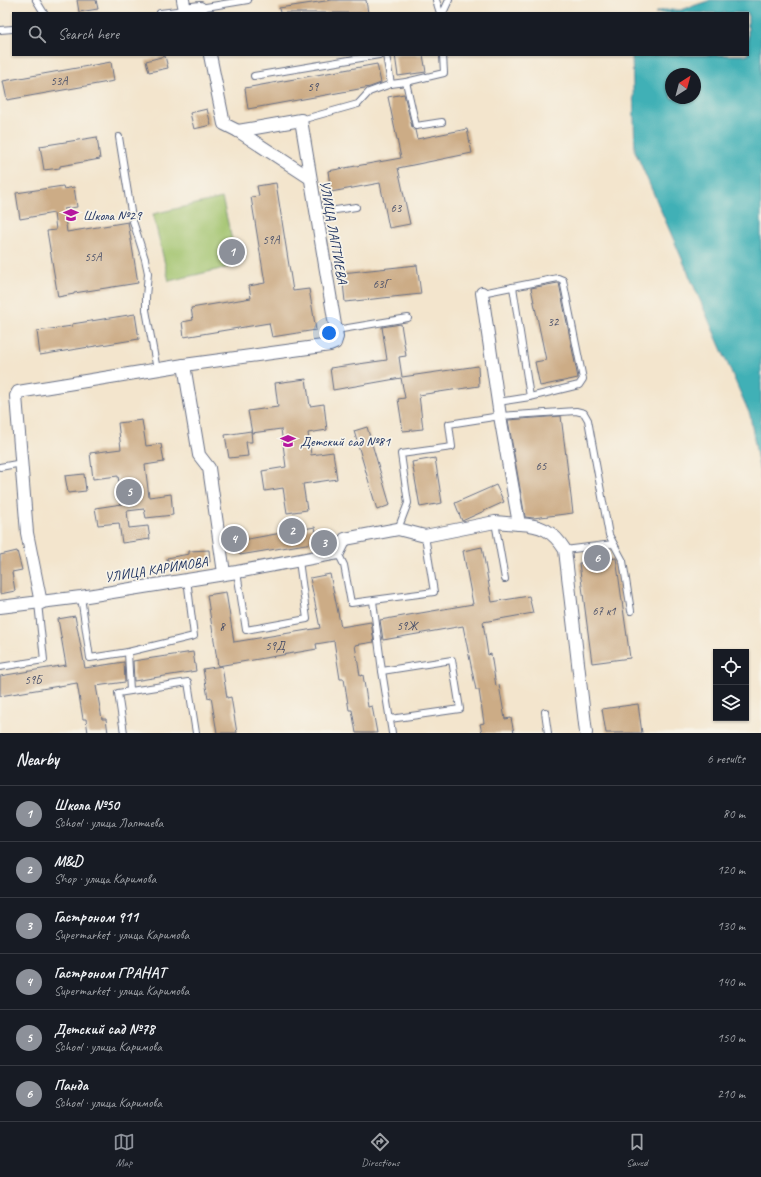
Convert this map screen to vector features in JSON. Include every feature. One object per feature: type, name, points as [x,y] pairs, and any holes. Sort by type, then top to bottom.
[{"type":"street","points":[[184,5],[201,10]]},
{"type":"street","name":"УЛИЦА ЛАПТИЕВА","points":[[184,365],[330,345],[335,343],[337,337],[310,178],[238,131],[224,124],[210,56]]},
{"type":"street","points":[[238,131],[301,120],[310,178]]},
{"type":"street","points":[[482,293],[500,416],[519,524]]},
{"type":"street","points":[[40,603],[27,533],[16,396],[18,392],[184,365],[199,454],[209,468],[224,573]]},
{"type":"street","points":[[338,553],[345,539],[398,529],[425,536],[495,522],[532,524],[546,530],[557,538],[565,550],[586,733]]},
{"type":"street","name":"УЛИЦА КАРИМОВА","points":[[0,607],[81,597],[237,572],[338,553]]},
{"type":"lane","points":[[36,0],[43,12]]},
{"type":"lane","points":[[201,10],[248,0]]},
{"type":"lane","points":[[436,0],[440,12]]},
{"type":"lane","points":[[443,12],[449,0]]},
{"type":"lane","points":[[163,12],[184,5]]},
{"type":"lane","points":[[0,30],[12,30]]},
{"type":"lane","points":[[254,76],[373,56]]},
{"type":"lane","points":[[386,56],[391,84]]},
{"type":"lane","points":[[301,120],[358,104],[369,92],[391,84],[444,73],[443,56]]},
{"type":"lane","points":[[406,82],[416,126],[442,122]]},
{"type":"lane","points":[[118,138],[132,218],[148,273],[146,310],[158,370]]},
{"type":"lane","points":[[316,213],[356,207]]},
{"type":"lane","points":[[482,293],[558,278],[563,280],[583,379],[579,385],[530,397],[498,402]]},
{"type":"lane","points":[[513,287],[530,397]]},
{"type":"lane","points":[[336,330],[408,318]]},
{"type":"lane","points":[[398,529],[408,503],[401,454],[452,447],[449,424],[500,416],[576,411],[584,413],[588,420],[609,535],[623,561],[631,611]]},
{"type":"lane","points":[[0,467],[22,463]]},
{"type":"lane","points":[[495,522],[506,579]]},
{"type":"lane","points":[[338,553],[344,565],[351,604],[434,592],[425,536]]},
{"type":"lane","points":[[565,550],[613,544]]},
{"type":"lane","points":[[237,572],[246,630],[269,626],[307,619],[298,561]]},
{"type":"lane","points":[[81,597],[90,658],[128,652],[194,636],[187,579]]},
{"type":"lane","points":[[373,601],[392,733]]},
{"type":"lane","points":[[0,667],[44,660],[40,603]]},
{"type":"lane","points":[[128,652],[130,692]]},
{"type":"lane","points":[[382,670],[452,660],[460,709],[390,719]]},
{"type":"lane","points":[[124,733],[118,693],[188,682],[196,733]]},
{"type":"lane","points":[[545,712],[548,733]]},
{"type":"green space","points":[[222,198],[238,265],[169,281],[153,214]]},
{"type":"water","points":[[711,0],[761,0],[761,480],[750,415],[635,151],[632,56],[749,56],[749,12],[658,12],[663,10],[681,10]]},
{"type":"building","points":[[77,0],[96,0],[98,9],[79,12]]},
{"type":"building","points":[[332,0],[366,0],[368,12],[280,12],[279,8]]},
{"type":"building","points":[[165,56],[168,68],[149,72],[146,61]]},
{"type":"building","points":[[395,56],[423,56],[426,72],[398,76]]},
{"type":"building","points":[[111,62],[114,81],[7,100],[3,81]]},
{"type":"building","points":[[377,64],[381,83],[370,87],[248,109],[245,88]]},
{"type":"building","points":[[404,94],[412,127],[415,130],[417,139],[467,129],[472,153],[398,168],[410,224],[389,228],[380,183],[331,192],[328,171],[401,158],[388,97]]},
{"type":"building","points":[[207,109],[211,125],[194,129],[190,113]]},
{"type":"building","points":[[97,137],[100,159],[44,170],[40,146]]},
{"type":"building","points":[[276,183],[293,291],[309,289],[316,330],[272,337],[269,323],[184,337],[182,322],[193,320],[191,308],[251,298],[249,286],[265,283],[251,197],[259,196],[257,186]]},
{"type":"building","points":[[63,186],[64,189],[74,187],[77,207],[64,209],[67,232],[128,222],[138,283],[58,297],[47,231],[56,230],[54,213],[20,219],[16,193]]},
{"type":"building","points":[[417,265],[421,294],[345,302],[342,273]]},
{"type":"building","points":[[559,283],[578,378],[540,386],[535,362],[546,360],[531,288]]},
{"type":"building","points":[[135,314],[139,339],[40,355],[37,331]]},
{"type":"building","points":[[401,324],[406,356],[399,357],[402,377],[478,366],[479,386],[419,395],[423,429],[403,431],[398,399],[405,398],[401,378],[333,390],[330,368],[387,360],[382,327]]},
{"type":"building","points":[[306,379],[310,406],[324,404],[327,430],[308,433],[311,455],[333,452],[337,479],[303,484],[307,510],[287,513],[283,488],[265,491],[262,471],[286,467],[281,429],[252,433],[248,411],[278,407],[275,383]]},
{"type":"building","points":[[561,416],[573,513],[533,518],[525,517],[508,420]]},
{"type":"building","points":[[142,420],[146,446],[161,444],[164,462],[145,465],[149,497],[171,494],[173,515],[146,518],[144,509],[127,511],[129,528],[148,526],[150,539],[122,543],[119,523],[98,525],[95,508],[122,504],[118,476],[93,479],[90,453],[121,449],[118,423]]},
{"type":"building","points":[[367,427],[390,505],[377,510],[354,431]]},
{"type":"building","points":[[251,431],[252,442],[246,442],[248,456],[229,458],[225,435]]},
{"type":"building","points":[[435,458],[442,503],[420,507],[412,462]]},
{"type":"building","points":[[84,474],[86,491],[68,493],[65,476]]},
{"type":"building","points":[[496,485],[504,502],[462,521],[455,503]]},
{"type":"building","points":[[315,527],[318,542],[240,555],[237,541]]},
{"type":"building","points":[[482,547],[492,602],[529,596],[533,613],[483,622],[488,655],[491,654],[496,686],[499,685],[505,719],[511,718],[514,733],[482,733],[480,724],[484,723],[479,690],[476,690],[463,626],[383,640],[380,620],[473,604],[463,551]]},
{"type":"building","points":[[209,550],[210,562],[168,564],[167,558],[189,554],[189,551]]},
{"type":"building","points":[[17,551],[22,570],[12,572],[15,591],[0,594],[0,555]]},
{"type":"building","points":[[616,558],[630,658],[592,663],[579,563]]},
{"type":"building","points":[[330,574],[341,627],[371,622],[374,642],[355,645],[360,676],[363,675],[368,707],[372,706],[377,733],[356,733],[352,710],[349,710],[344,679],[340,679],[334,641],[316,644],[317,649],[218,666],[207,595],[226,592],[234,642],[320,628],[310,578]]},
{"type":"building","points":[[75,616],[85,668],[124,662],[125,682],[96,686],[102,719],[106,719],[108,733],[88,733],[86,719],[83,719],[77,683],[0,696],[0,676],[66,665],[58,619]]},
{"type":"building","points":[[193,652],[196,671],[134,681],[133,661]]},
{"type":"building","points":[[222,666],[227,698],[231,697],[237,733],[217,733],[211,697],[208,698],[203,669]]},
{"type":"building","points":[[638,704],[642,733],[606,733],[602,709]]},
{"type":"place","name":"Школа №29","points":[[71,215]]},
{"type":"place","name":"Школа №50","points":[[232,252]]},
{"type":"place","name":"Детский сад №81","points":[[288,441]]},
{"type":"place","name":"Детский сад №78","points":[[129,492]]},
{"type":"place","name":"M&D","points":[[292,531]]},
{"type":"place","name":"Гастроном ГРАНАТ","points":[[234,539]]},
{"type":"place","name":"Гастроном 911","points":[[324,543]]},
{"type":"place","name":"Панда","points":[[597,558]]}]
